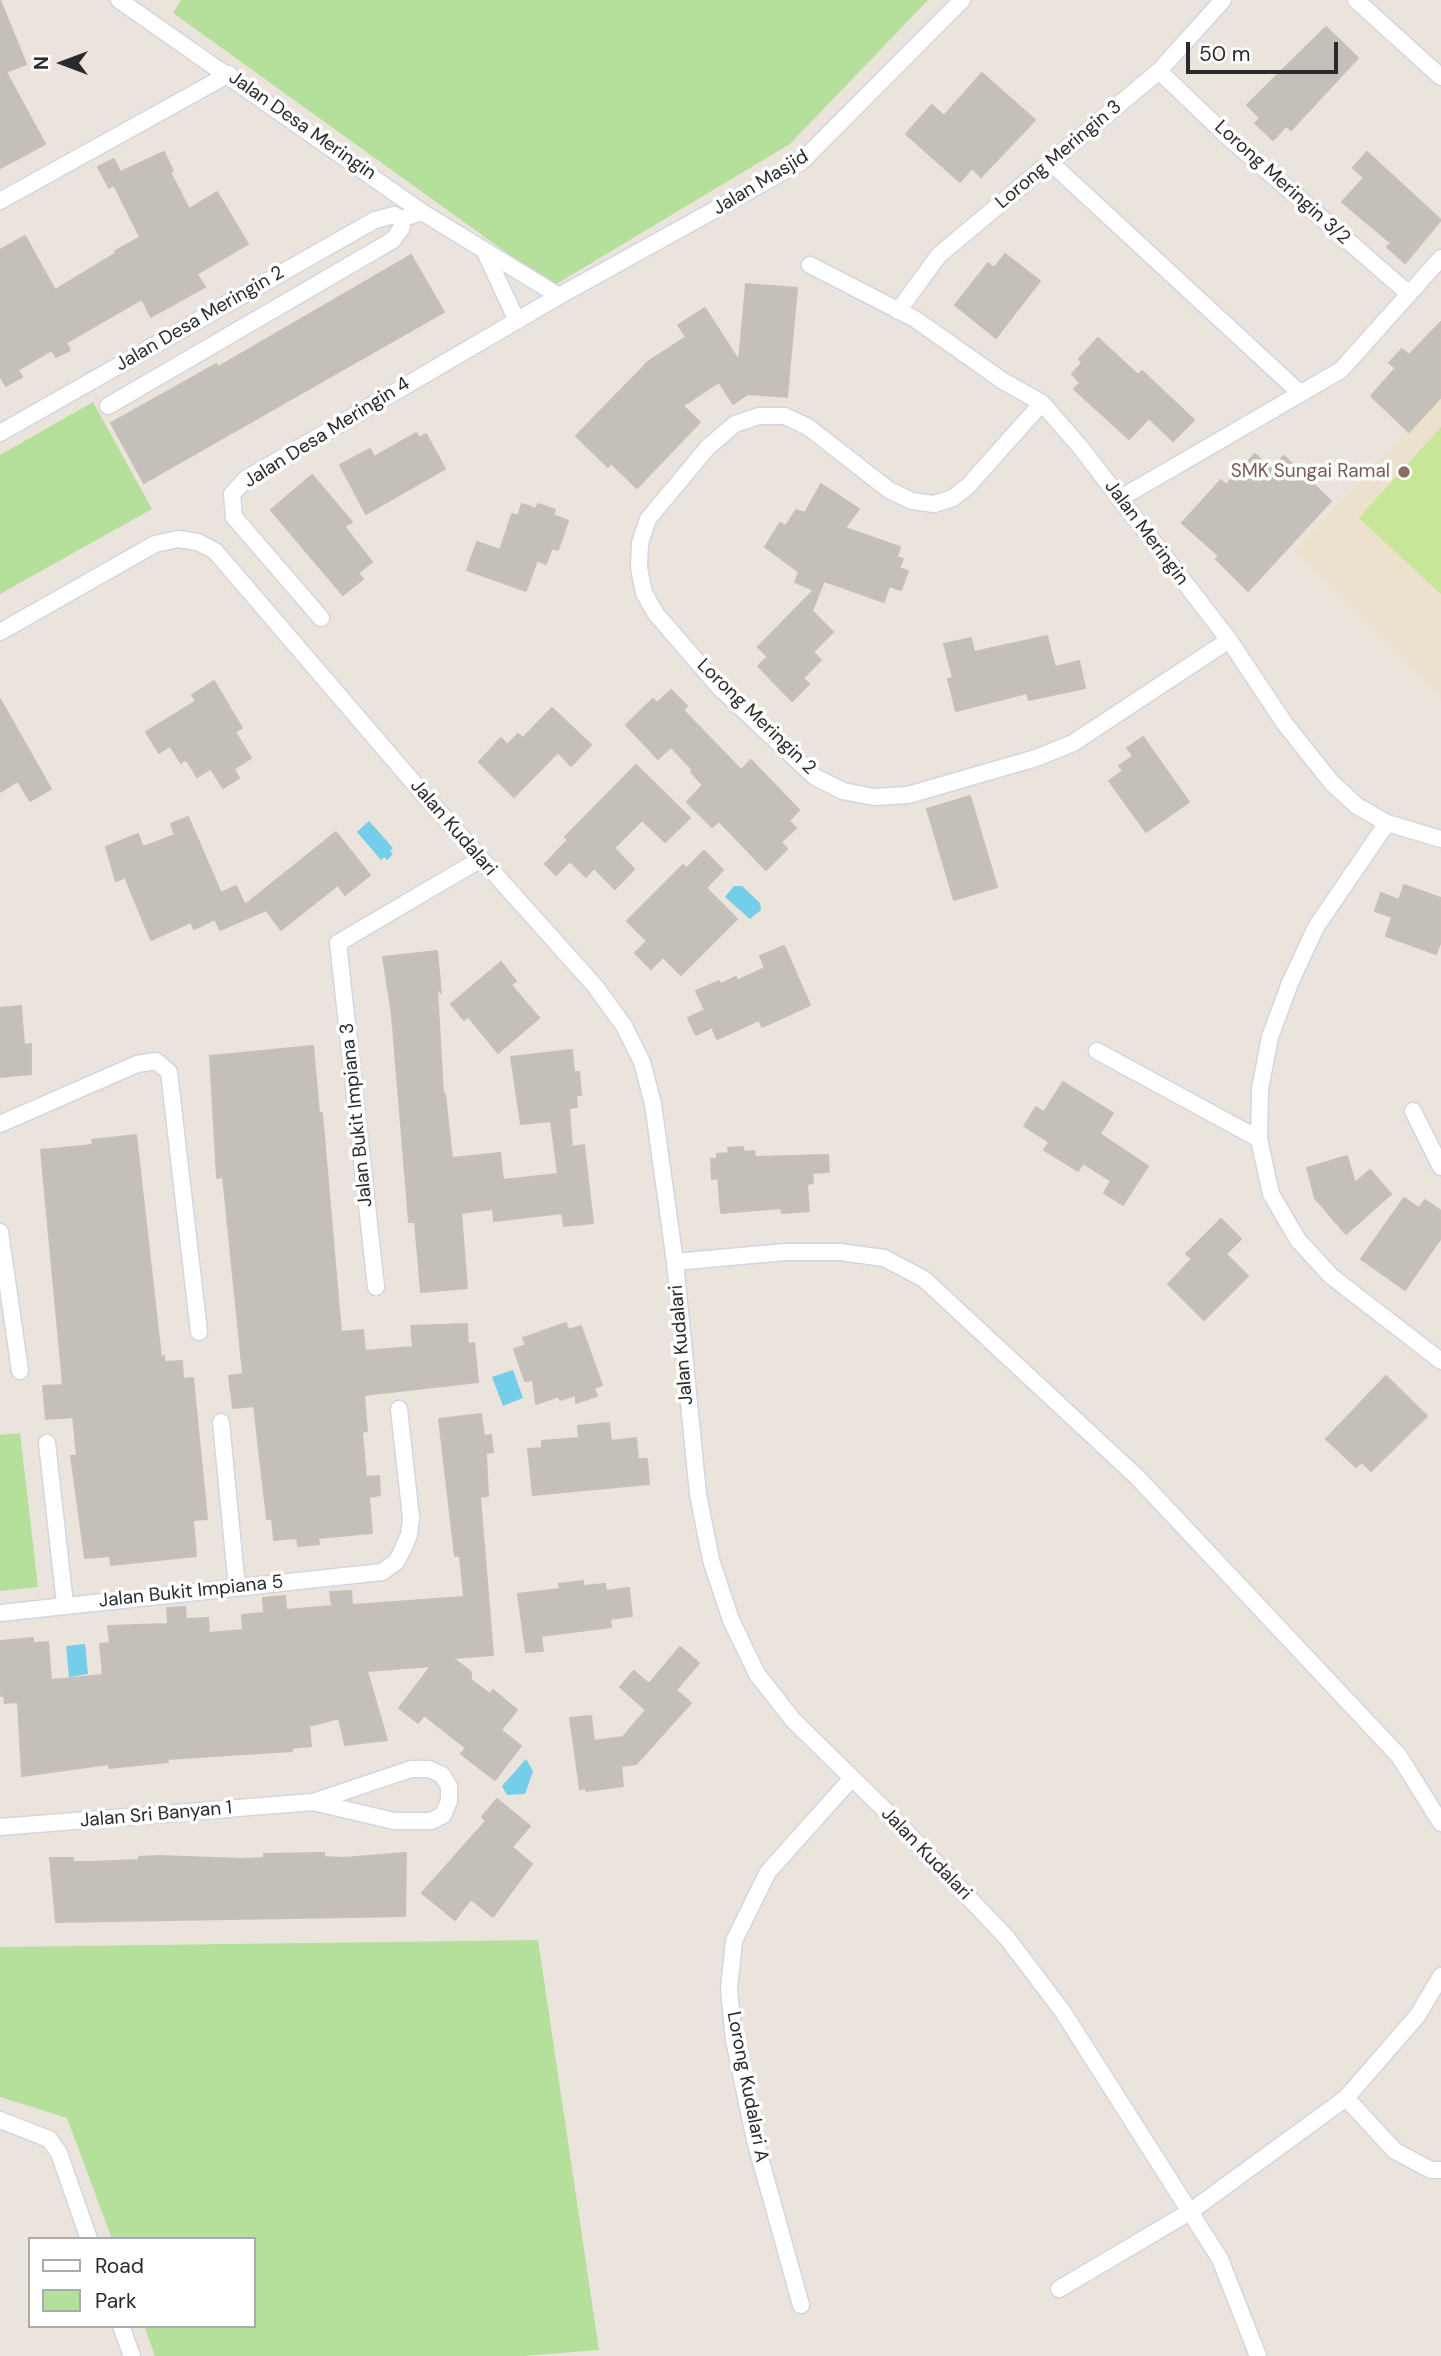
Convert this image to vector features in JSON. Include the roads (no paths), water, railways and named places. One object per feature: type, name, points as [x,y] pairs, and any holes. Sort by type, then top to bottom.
[{"type":"street","name":"Jalan Desa Meringin","points":[[120,0],[422,212],[559,296]]},
{"type":"street","name":"Jalan Masjid","points":[[559,296],[801,162],[962,0]]},
{"type":"street","name":"Lorong Meringin 3","points":[[898,311],[939,255],[1159,71],[1223,0]]},
{"type":"street","points":[[1356,0],[1441,77]]},
{"type":"street","name":"Lorong Meringin 3/2","points":[[1159,71],[1228,136],[1408,293]]},
{"type":"street","points":[[0,201],[229,74]]},
{"type":"street","points":[[1051,162],[1301,394]]},
{"type":"street","name":"Jalan Desa Meringin 2","points":[[0,433],[375,220],[394,215],[401,219],[422,212]]},
{"type":"street","name":"Jalan Desa Meringin 2","points":[[108,407],[393,240],[402,227],[401,219]]},
{"type":"street","points":[[485,252],[517,321]]},
{"type":"street","points":[[1119,499],[1341,370],[1441,258]]},
{"type":"street","name":"Jalan Meringin","points":[[810,265],[898,311],[1042,403],[1081,448],[1229,640],[1285,724],[1332,783],[1357,806],[1387,823],[1441,839]]},
{"type":"street","name":"Jalan Desa Meringin 4","points":[[321,618],[234,517],[232,494],[246,479],[559,296]]},
{"type":"street","name":"Lorong Meringin 2","points":[[1042,403],[968,486],[953,498],[934,504],[912,501],[889,490],[808,427],[785,416],[759,416],[735,424],[708,447],[648,519],[639,556],[644,593],[656,614],[720,688],[815,777],[843,791],[874,797],[908,795],[1005,768],[1073,743],[1229,640]]},
{"type":"street","name":"Jalan Kudalari","points":[[0,632],[155,544],[178,539],[198,542],[215,551],[481,859],[595,986],[624,1026],[642,1062],[653,1104],[675,1262],[698,1494],[711,1560],[731,1620],[757,1674],[793,1720],[1007,1938],[1063,2012],[1220,2259],[1258,2356]]},
{"type":"street","points":[[1387,823],[1316,927],[1290,983],[1270,1037],[1262,1076],[1259,1139],[1271,1194],[1298,1240],[1331,1276],[1441,1361]]},
{"type":"street","name":"Jalan Bukit Impiana 3","points":[[376,1287],[338,943],[481,859]]},
{"type":"street","points":[[1097,1051],[1259,1139]]},
{"type":"street","points":[[0,1124],[137,1064],[156,1061],[169,1072],[199,1332]]},
{"type":"street","points":[[1413,1111],[1441,1167]]},
{"type":"street","points":[[0,1232],[20,1371]]},
{"type":"street","points":[[675,1262],[785,1252],[839,1252],[884,1258],[924,1279],[1137,1477],[1399,1756],[1441,1823]]},
{"type":"street","name":"Jalan Bukit Impiana 5","points":[[0,1613],[382,1572],[396,1562],[402,1551],[409,1535],[411,1518],[399,1409]]},
{"type":"street","points":[[222,1422],[237,1588]]},
{"type":"street","points":[[47,1443],[65,1604]]},
{"type":"street","name":"Jalan Sri Banyan 1","points":[[0,1827],[313,1802],[411,1769],[429,1769],[442,1775],[450,1786],[450,1801],[443,1815],[431,1821],[394,1821],[313,1802]]},
{"type":"street","name":"Lorong Kudalari A","points":[[801,2305],[755,2140],[734,2040],[729,1989],[734,1941],[768,1872],[852,1778]]},
{"type":"street","points":[[1059,2289],[1191,2211],[1346,2098],[1418,2015],[1441,1976]]},
{"type":"street","points":[[1346,2098],[1395,2151],[1431,2170],[1441,2170]]},
{"type":"street","points":[[0,2120],[49,2139],[59,2153],[88,2237]]},
{"type":"street","points":[[122,2328],[132,2356]]},
{"type":"water","points":[[369,821],[393,848],[390,851],[393,854],[387,860],[384,857],[381,860],[357,832]]},
{"type":"water","points":[[734,886],[742,886],[760,903],[761,910],[750,919],[725,897]]},
{"type":"water","points":[[513,1370],[523,1398],[503,1406],[492,1377]]},
{"type":"water","points":[[85,1644],[88,1674],[69,1677],[66,1646]]},
{"type":"water","points":[[526,1759],[533,1771],[525,1794],[507,1795],[502,1786]]},
{"type":"place","name":"SMK Sungai Ramal","points":[[1404,472]]}]
